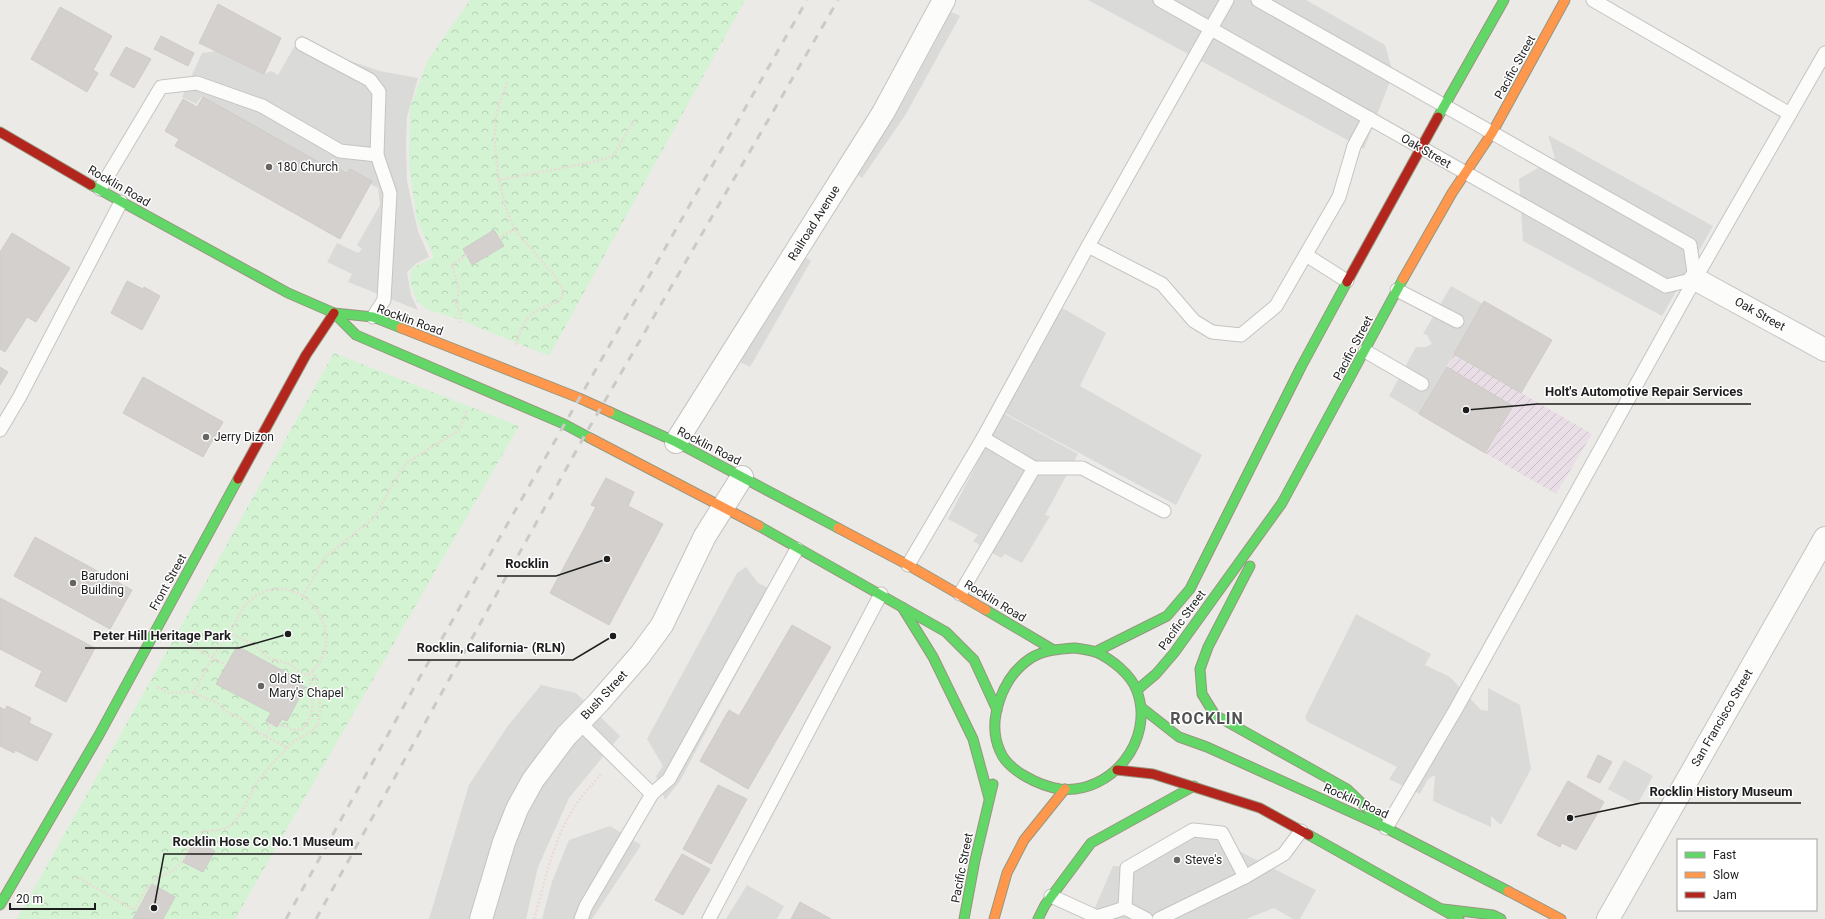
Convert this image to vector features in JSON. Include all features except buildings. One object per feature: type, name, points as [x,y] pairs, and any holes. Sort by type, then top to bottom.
[{"type":"main road","name":"Pacific Street","points":[[1095,652],[1167,616],[1190,589],[1301,367],[1420,147],[1504,0]]},
{"type":"main road","name":"Pacific Street","points":[[1137,690],[1156,674],[1174,653],[1282,503],[1397,290],[1465,173],[1492,133],[1565,0]]},
{"type":"main road","name":"Rocklin Road","points":[[0,132],[121,202],[288,293],[334,314],[356,335],[564,424],[723,506],[797,549],[902,606],[946,632],[974,660],[997,710]]},
{"type":"main road","name":"Rocklin Road","points":[[334,314],[373,317],[579,398],[676,442],[908,565],[1052,649]]},
{"type":"main road","name":"Front Street","points":[[1,900],[99,735],[306,354],[334,314]]},
{"type":"main road","points":[[1282,503],[1208,647],[1200,669],[1202,694],[1215,715],[1347,789],[1386,828]]},
{"type":"main road","points":[[902,606],[933,657],[973,739],[989,798]]},
{"type":"main road","points":[[1075,648],[1095,652],[1129,677],[1137,690],[1142,708],[1139,731],[1131,751],[1117,770],[1087,787],[1065,789],[1041,784],[1015,770],[1000,752],[995,732],[997,710],[1004,689],[1016,672],[1031,658],[1052,649],[1075,648]]},
{"type":"main road","name":"Rocklin Road","points":[[1142,708],[1179,737],[1207,747],[1386,828],[1561,919]]},
{"type":"main road","name":"Pacific Street","points":[[964,919],[974,860],[1000,752]]},
{"type":"main road","points":[[1117,770],[1153,774],[1260,808],[1439,914],[1459,919]]},
{"type":"main road","points":[[1038,919],[1051,896],[1090,843],[1194,786]]},
{"type":"main road","points":[[994,919],[1007,873],[1024,840],[1065,789]]},
{"type":"main road","points":[[1439,914],[1493,915],[1501,919]]},
{"type":"street","name":"Railroad Avenue","points":[[676,442],[883,113],[944,0]]},
{"type":"street","name":"Oak Street","points":[[1695,278],[1825,350]]},
{"type":"street","name":"Bush Street","points":[[481,919],[504,842],[517,809],[547,761],[566,736],[640,655],[662,625],[690,563],[723,506],[742,477]]},
{"type":"street","name":"San Francisco Street","points":[[1608,919],[1825,538]]},
{"type":"lane","name":"Oak Street","points":[[1160,0],[1666,286],[1695,278]]},
{"type":"lane","points":[[908,565],[983,438],[1088,246],[1227,0]]},
{"type":"lane","points":[[1258,0],[1690,244],[1695,278]]},
{"type":"lane","points":[[1593,0],[1790,114]]},
{"type":"lane","points":[[302,44],[370,80],[379,92],[377,155],[390,193],[384,300],[373,317]]},
{"type":"lane","points":[[1386,828],[1460,702],[1695,278],[1825,53]]},
{"type":"lane","points":[[100,189],[161,87],[197,83],[262,106],[340,151],[377,155]]},
{"type":"lane","points":[[1088,246],[1162,284],[1194,321],[1212,332],[1240,335],[1276,306],[1339,197],[1354,146],[1370,118]]},
{"type":"lane","points":[[0,430],[19,398],[121,202]]},
{"type":"lane","points":[[1306,255],[1347,281]]},
{"type":"lane","points":[[1397,290],[1457,322]]},
{"type":"lane","points":[[1365,351],[1422,384]]},
{"type":"lane","points":[[983,438],[1034,468],[1082,468],[1164,511]]},
{"type":"lane","points":[[960,594],[1034,468]]},
{"type":"lane","points":[[581,919],[586,906],[652,794],[669,779],[797,549]]},
{"type":"lane","points":[[710,919],[881,594]]},
{"type":"lane","points":[[579,722],[652,794]]},
{"type":"lane","points":[[1124,908],[1127,868],[1193,830],[1222,833],[1245,877]]},
{"type":"lane","points":[[1159,919],[1245,877],[1284,854],[1301,831]]},
{"type":"lane","points":[[1051,896],[1097,917],[1124,908],[1146,919]]},
{"type":"path","points":[[506,370],[518,336],[528,316],[544,306],[560,301],[563,291],[560,282],[530,250],[515,229],[504,201],[499,180],[496,144],[496,118],[507,83]]},
{"type":"path","points":[[499,180],[598,160],[614,155],[635,119]]},
{"type":"path","points":[[499,238],[515,229]]},
{"type":"path","points":[[460,330],[461,315],[456,303],[459,290],[452,265],[467,255]]},
{"type":"path","points":[[303,596],[325,557],[374,518],[401,470],[413,458],[435,446],[458,430],[461,426],[468,406]]},
{"type":"path","points":[[193,694],[213,658],[230,633],[246,605],[264,592],[282,590],[303,596],[319,611],[323,621],[326,646],[320,662],[310,673],[312,710],[311,720],[301,730],[293,730],[279,724]]},
{"type":"path","points":[[230,633],[253,644],[268,658],[289,664],[301,673],[310,673]]},
{"type":"path","points":[[184,642],[226,665]]},
{"type":"path","points":[[79,878],[134,910],[149,885],[158,878],[169,874],[180,864],[195,837],[200,832],[228,828],[234,822],[258,782],[288,748],[298,739],[308,734],[317,725],[320,718],[316,682],[310,673]]},
{"type":"path","points":[[157,687],[169,693],[191,692],[216,702],[227,712],[242,719],[265,736],[288,748]]},
{"type":"path","points":[[265,736],[272,724]]},
{"type":"path","points":[[534,919],[550,861],[561,834],[572,811],[602,772]]},
{"type":"shaded area","points":[[1088,0],[1306,0],[1385,45],[1393,73],[1364,149]]},
{"type":"shaded area","points":[[951,12],[960,16],[906,114],[862,178],[855,172],[908,93]]},
{"type":"shaded area","points":[[301,35],[325,50],[347,60],[380,71],[418,78],[407,117],[406,144],[407,181],[418,231],[429,257],[417,263],[407,272],[411,295],[418,310],[348,282],[352,274],[327,262],[337,243],[358,253],[362,249],[357,245],[380,205],[378,188],[330,163],[327,169],[201,97],[196,104],[182,97],[202,53],[217,51],[264,74],[271,71],[278,75]]},
{"type":"shaded area","points":[[1548,135],[1713,226],[1662,316],[1523,241],[1519,179],[1555,158]]},
{"type":"shaded area","points":[[799,253],[811,261],[750,367],[740,362]]},
{"type":"shaded area","points":[[1451,286],[1483,304],[1419,414],[1389,396],[1416,347],[1426,347],[1432,344],[1427,335],[1423,334]]},
{"type":"shaded area","points":[[1059,306],[1106,333],[1080,386],[1202,455],[1176,505],[1003,412]]},
{"type":"shaded area","points":[[1454,354],[1592,434],[1556,494],[1485,453],[1513,406],[1447,367]]},
{"type":"shaded area","points":[[1003,413],[1078,454],[1045,515],[1050,516],[1022,563],[1005,554],[1001,558],[973,541],[978,535],[948,519]]},
{"type":"shaded area","points":[[746,567],[758,583],[779,593],[680,781],[665,800],[656,776],[663,766],[647,739],[737,573]]},
{"type":"shaded area","points":[[1356,614],[1431,654],[1425,665],[1450,677],[1481,710],[1488,711],[1488,688],[1520,705],[1531,769],[1501,825],[1491,816],[1491,827],[1433,801],[1435,775],[1428,779],[1420,794],[1389,779],[1397,767],[1308,722],[1305,717]]},
{"type":"shaded area","points":[[541,685],[576,693],[620,736],[569,798],[538,867],[526,919],[429,919],[469,785],[507,727]]},
{"type":"shaded area","points":[[1624,760],[1653,776],[1637,805],[1608,789]]},
{"type":"shaded area","points":[[610,826],[641,845],[592,919],[542,919],[552,882],[569,840]]},
{"type":"shaded area","points":[[1197,830],[1316,890],[1300,919],[1293,919],[1274,908],[1246,919],[1090,919],[1113,866],[1137,867]]},
{"type":"shaded area","points":[[747,885],[784,906],[777,919],[726,919]]},
{"type":"green space","points":[[470,0],[745,0],[549,356],[458,319],[428,310],[417,301],[410,281],[412,268],[434,257],[417,220],[409,165],[410,108],[428,60]]},
{"type":"green space","points":[[334,353],[519,426],[235,919],[17,919]]},
{"type":"railway","points":[[286,919],[416,684],[807,0]]},
{"type":"railway","points":[[316,919],[585,435],[838,0]]},
{"type":"traffic: fast","points":[[1438,117],[1504,0]]},
{"type":"traffic: fast","points":[[91,185],[288,293],[334,313],[373,317],[401,328]]},
{"type":"traffic: fast","points":[[1137,690],[1156,674],[1174,653],[1282,503],[1403,279]]},
{"type":"traffic: fast","points":[[1095,652],[1167,616],[1190,589],[1301,367],[1347,282]]},
{"type":"traffic: fast","points":[[334,313],[356,335],[564,424],[590,438]]},
{"type":"traffic: fast","points":[[610,412],[676,442],[838,528]]},
{"type":"traffic: fast","points":[[0,905],[99,735],[238,479]]},
{"type":"traffic: fast","points":[[759,526],[946,632],[974,660],[997,710]]},
{"type":"traffic: fast","points":[[1250,566],[1208,647],[1200,669],[1202,694],[1215,715],[1347,789],[1377,818]]},
{"type":"traffic: fast","points":[[902,607],[933,657],[973,739],[989,798]]},
{"type":"traffic: fast","points":[[986,610],[1052,649]]},
{"type":"traffic: fast","points":[[1075,648],[1093,651],[1102,655],[1120,668],[1130,679],[1137,691],[1141,710],[1140,728],[1134,745],[1124,761],[1112,774],[1096,783],[1079,789],[1060,789],[1034,781],[1017,771],[1004,758],[996,739],[996,713],[1005,687],[1021,666],[1031,658],[1041,653],[1058,649],[1075,648]]},
{"type":"traffic: fast","points":[[1142,708],[1179,737],[1207,747],[1386,828],[1508,891]]},
{"type":"traffic: fast","points":[[964,919],[975,860],[993,784]]},
{"type":"traffic: fast","points":[[1038,919],[1045,905],[1091,843],[1194,786]]},
{"type":"traffic: fast","points":[[1309,835],[1459,919]]},
{"type":"traffic: fast","points":[[1443,909],[1493,915],[1501,919]]},
{"type":"traffic: slow","points":[[1403,279],[1452,193],[1492,133],[1565,0]]},
{"type":"traffic: slow","points":[[401,328],[579,398],[610,412]]},
{"type":"traffic: slow","points":[[590,438],[759,526]]},
{"type":"traffic: slow","points":[[838,528],[908,565],[986,610]]},
{"type":"traffic: slow","points":[[994,919],[1007,873],[1024,840],[1065,789]]},
{"type":"traffic: slow","points":[[1508,891],[1561,919]]},
{"type":"traffic: jam","points":[[1347,282],[1438,117]]},
{"type":"traffic: jam","points":[[0,132],[91,185]]},
{"type":"traffic: jam","points":[[238,479],[306,355],[334,313]]},
{"type":"traffic: jam","points":[[1117,770],[1153,774],[1260,808],[1309,835]]},
{"type":"place","name":"180 Church","points":[[269,167]]},
{"type":"place","name":"Holt's Automotive Repair Services","points":[[1466,410]]},
{"type":"place","name":"Jerry Dizon","points":[[206,437]]},
{"type":"place","name":"Rocklin","points":[[607,559]]},
{"type":"place","name":"Barudoni Building","points":[[73,583]]},
{"type":"place","name":"Peter Hill Heritage Park","points":[[288,634]]},
{"type":"place","name":"Rocklin, California- (RLN)","points":[[613,636]]},
{"type":"place","name":"Old St. Mary's Chapel","points":[[261,686]]},
{"type":"place","name":"Rocklin History Museum","points":[[1570,818]]},
{"type":"place","name":"Steve's","points":[[1177,860]]},
{"type":"place","name":"Rocklin Hose Co No.1 Museum","points":[[154,908]]},
{"type":"district","name":"ROCKLIN","points":[[1207,718]]}]
